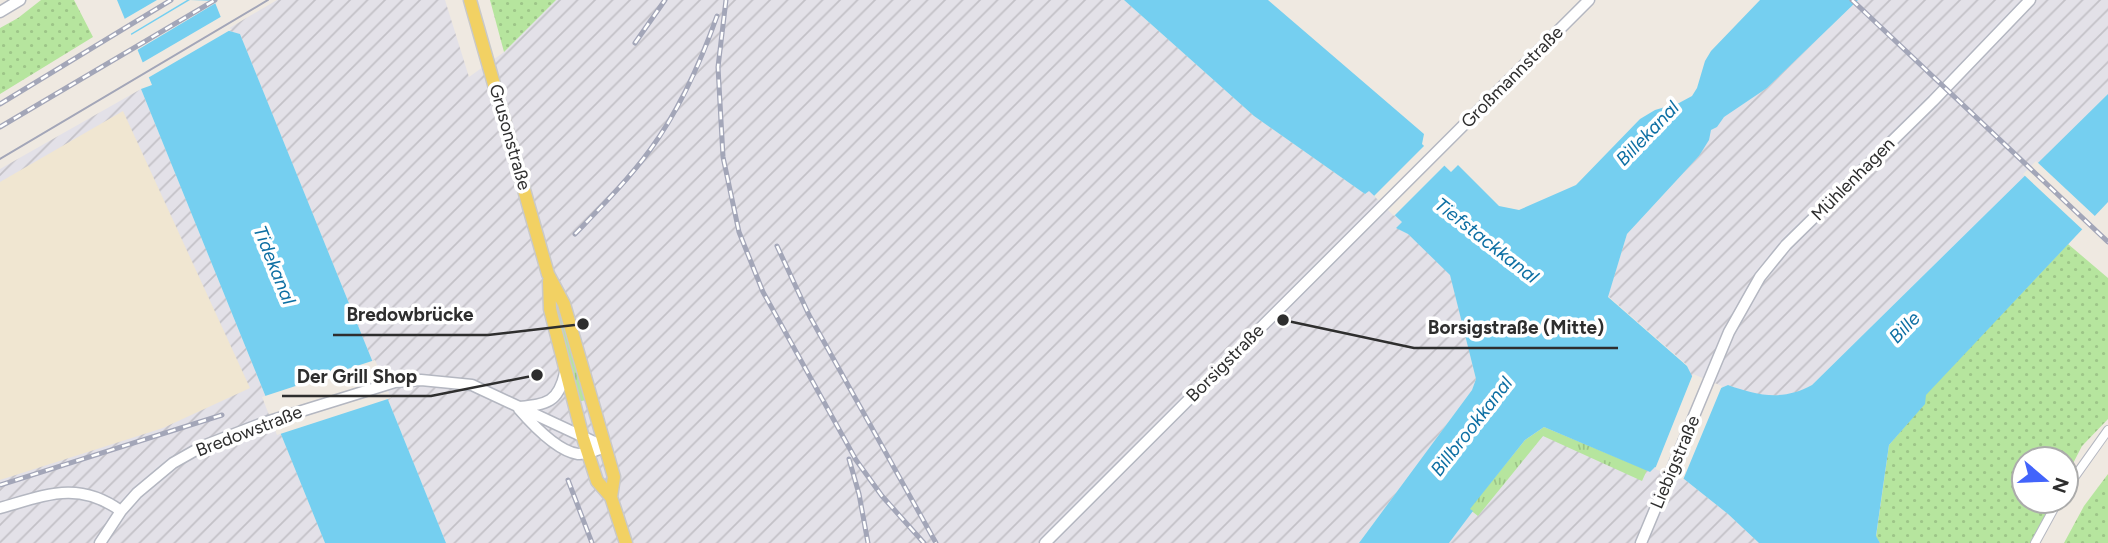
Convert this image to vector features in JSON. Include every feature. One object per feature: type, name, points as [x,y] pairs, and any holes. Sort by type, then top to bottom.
[{"type":"main road","name":"Grusonstraße","points":[[470,0],[548,274],[564,304],[614,477],[611,497]]},
{"type":"main road","name":"Grusonstraße","points":[[548,274],[550,309],[587,453],[597,481],[611,497],[626,543]]},
{"type":"street","points":[[0,12],[20,0]]},
{"type":"street","name":"Großmannstraße","points":[[1435,155],[1589,0]]},
{"type":"street","name":"Mühlenhagen","points":[[1709,381],[1738,314],[1775,258],[2030,0]]},
{"type":"street","name":"Borsigstraße","points":[[1045,543],[1435,155]]},
{"type":"street","points":[[517,407],[551,400],[561,389],[565,373]]},
{"type":"street","name":"Bredowstraße","points":[[100,543],[121,511],[154,477],[202,446],[262,423],[395,382],[421,380],[472,385],[605,447]]},
{"type":"street","name":"Liebigstraße","points":[[1641,543],[1709,381]]},
{"type":"street","name":"Bredowstraße","points":[[517,407],[535,427],[563,448],[577,454],[587,453]]},
{"type":"street","points":[[2080,469],[2108,430]]},
{"type":"street","points":[[587,453],[605,447]]},
{"type":"street","points":[[0,508],[60,493],[81,493],[104,499],[121,511]]},
{"type":"street","points":[[2035,543],[2050,515]]},
{"type":"shaded area","points":[[277,0],[445,0],[469,77],[504,52],[556,0],[1124,0],[1254,116],[1365,194],[1369,190],[1402,222],[1397,228],[1408,234],[1450,274],[1476,379],[1472,390],[1359,543],[446,543],[240,34],[226,30]]},
{"type":"shaded area","points":[[1858,0],[2108,0],[2108,94],[1812,385],[1782,396],[1754,395],[1728,385],[1721,388],[1691,376],[1687,365],[1608,296],[1627,234],[1699,156],[1711,130],[1717,127],[1723,117],[1767,88]]},
{"type":"shaded area","points":[[141,89],[325,543],[0,543],[0,169]]},
{"type":"shaded area","points":[[123,111],[250,388],[163,428],[0,480],[0,182]]},
{"type":"shaded area","points":[[1544,427],[1650,472],[1655,467],[1684,479],[1759,543],[1449,543],[1472,511]]},
{"type":"green space","points":[[41,0],[74,0],[93,37],[0,94],[0,28]]},
{"type":"green space","points":[[490,0],[556,0],[504,52]]},
{"type":"green space","points":[[2068,244],[2108,278],[2108,419],[2080,450],[2080,445],[2010,445],[2010,515],[2047,515],[2033,543],[1880,543],[1876,537],[1889,445],[1924,404],[1925,395]]},
{"type":"green space","points":[[560,311],[586,400],[578,402],[557,312]]},
{"type":"green space","points":[[1544,427],[1647,470],[1642,481],[1543,436],[1478,516],[1469,509],[1525,440]]},
{"type":"green space","points":[[2108,474],[2108,543],[2064,543],[2084,506]]},
{"type":"water","name":"Tidekanal","points":[[117,0],[214,0],[226,30],[240,34],[446,543],[325,543],[141,89],[152,85]]},
{"type":"water","points":[[1124,0],[1268,0],[1424,134],[1422,144],[1451,172],[1458,165],[1499,206],[1519,210],[1576,185],[1640,119],[1655,110],[1692,96],[1711,51],[1760,0],[1858,0],[1767,88],[1724,117],[1717,127],[1711,130],[1709,140],[1699,156],[1627,234],[1608,297],[1687,366],[1692,376],[1721,388],[1728,385],[1760,394],[1781,395],[1812,385],[2108,94],[2108,202],[1926,395],[1925,404],[1889,445],[1876,536],[1880,543],[1759,543],[1684,479],[1655,467],[1650,472],[1544,427],[1525,440],[1470,509],[1473,511],[1449,543],[1359,543],[1472,390],[1476,379],[1450,275],[1408,234],[1396,228],[1402,222],[1369,191],[1365,194],[1254,116]]},
{"type":"pier","points":[[157,0],[187,0],[127,36],[121,21]]},
{"type":"pier","points":[[190,0],[219,1],[134,52],[128,37]]},
{"type":"pier","points":[[224,15],[228,28],[232,29],[146,79],[140,64]]},
{"type":"pier","points":[[1425,145],[1445,165],[1394,216],[1374,196]]},
{"type":"pier","points":[[2036,161],[2097,218],[2084,231],[2023,174]]},
{"type":"pier","points":[[375,360],[391,398],[277,435],[262,397]]},
{"type":"pier","points":[[1693,374],[1722,386],[1683,480],[1655,469]]},
{"type":"tram line","points":[[0,159],[268,0]]},
{"type":"railway","points":[[0,104],[171,0]]},
{"type":"railway","points":[[0,127],[215,0]]},
{"type":"railway","points":[[635,43],[665,0]]},
{"type":"railway","points":[[726,0],[718,67],[723,157],[739,232],[763,292],[856,460],[882,496],[924,543]]},
{"type":"railway","points":[[1852,0],[2108,242]]},
{"type":"railway","points":[[575,234],[633,172],[671,119],[704,51],[717,16]]},
{"type":"railway","points":[[777,246],[809,315],[936,543]]},
{"type":"railway","points":[[0,485],[222,415]]},
{"type":"railway","points":[[849,459],[868,543]]},
{"type":"railway","points":[[568,480],[592,543]]},
{"type":"place","name":"Borsigstraße (Mitte)","points":[[1283,320]]},
{"type":"place","name":"Bredowbrücke","points":[[583,324]]},
{"type":"place","name":"Der Grill Shop","points":[[537,375]]},
{"type":"water label","name":"Billekanal","points":[[1647,133]]},
{"type":"water label","name":"Tiefstackkanal","points":[[1487,240]]},
{"type":"water label","name":"Bille","points":[[1904,327]]},
{"type":"water label","name":"Billbrookkanal","points":[[1471,426]]}]
